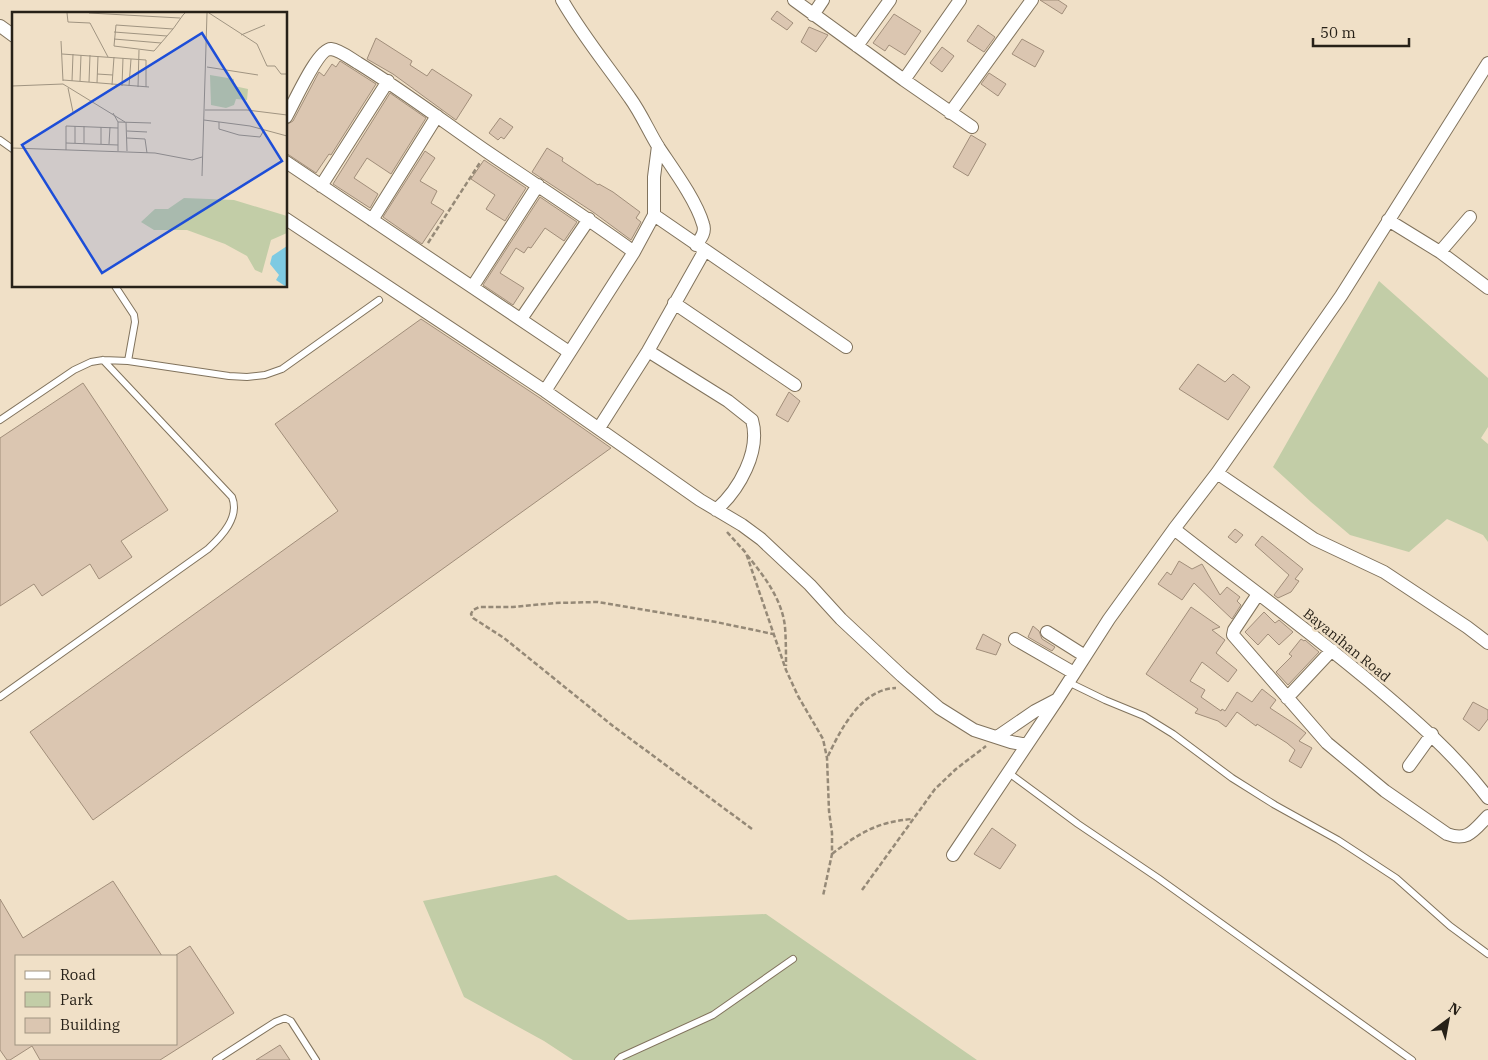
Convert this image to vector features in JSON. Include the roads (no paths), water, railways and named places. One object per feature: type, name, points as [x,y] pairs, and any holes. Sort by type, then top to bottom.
[{"type":"street","points":[[562,0],[576,25],[632,100],[658,146],[681,180],[703,224],[700,248],[674,303],[648,350],[599,428]]},
{"type":"street","points":[[794,0],[972,127]]},
{"type":"street","points":[[813,15],[824,0]]},
{"type":"street","points":[[857,46],[890,0]]},
{"type":"street","points":[[904,80],[960,0]]},
{"type":"street","points":[[950,113],[1032,0]]},
{"type":"street","points":[[0,26],[12,35]]},
{"type":"street","points":[[288,113],[318,59],[326,50],[332,49],[388,81],[487,152],[589,219],[634,252]]},
{"type":"street","points":[[953,855],[1057,700],[1108,619],[1217,473],[1341,296],[1488,63]]},
{"type":"street","points":[[321,186],[388,81]]},
{"type":"street","points":[[372,220],[436,116]]},
{"type":"street","points":[[545,391],[634,252],[654,215],[654,177],[658,146]]},
{"type":"street","points":[[288,163],[570,352]]},
{"type":"street","points":[[473,286],[538,185]]},
{"type":"street","points":[[654,215],[846,347]]},
{"type":"street","points":[[1440,252],[1470,216]]},
{"type":"street","points":[[522,319],[589,219]]},
{"type":"street","points":[[288,220],[545,391],[716,510],[742,525],[777,552],[841,619],[917,689],[956,720],[974,730],[1027,745]]},
{"type":"street","points":[[1388,220],[1440,252],[1488,288]]},
{"type":"street","points":[[674,303],[795,385]]},
{"type":"street","points":[[648,350],[728,401],[752,420],[754,439],[746,468],[731,494],[716,510]]},
{"type":"street","points":[[1217,473],[1314,539],[1384,572],[1486,638]]},
{"type":"street","name":"Bayanihan Road","points":[[1174,529],[1332,650],[1432,734],[1473,777],[1488,798]]},
{"type":"street","points":[[1258,594],[1233,634],[1327,743],[1368,778],[1447,834],[1457,838],[1465,837],[1488,816]]},
{"type":"street","points":[[1047,632],[1085,656]]},
{"type":"street","points":[[1015,639],[1071,677]]},
{"type":"street","points":[[1287,698],[1332,650]]},
{"type":"street","points":[[997,738],[1035,710],[1057,700]]},
{"type":"street","points":[[1409,766],[1432,734]]},
{"type":"lane","points":[[0,140],[12,149]]},
{"type":"lane","points":[[116,288],[134,315],[135,322],[128,361]]},
{"type":"lane","points":[[0,420],[74,370],[91,362],[103,360],[128,361],[230,376],[266,375],[282,369],[378,300]]},
{"type":"lane","points":[[0,697],[208,550],[226,529],[234,512],[232,497],[103,360]]},
{"type":"lane","points":[[1071,677],[1105,700],[1144,716],[1173,734],[1232,778],[1274,805],[1338,840],[1396,878],[1450,926],[1488,954]]},
{"type":"lane","points":[[1008,773],[1412,1060]]},
{"type":"lane","points":[[618,1060],[713,1015],[793,959]]},
{"type":"lane","points":[[216,1060],[275,1022],[285,1018],[291,1021],[316,1060]]}]
